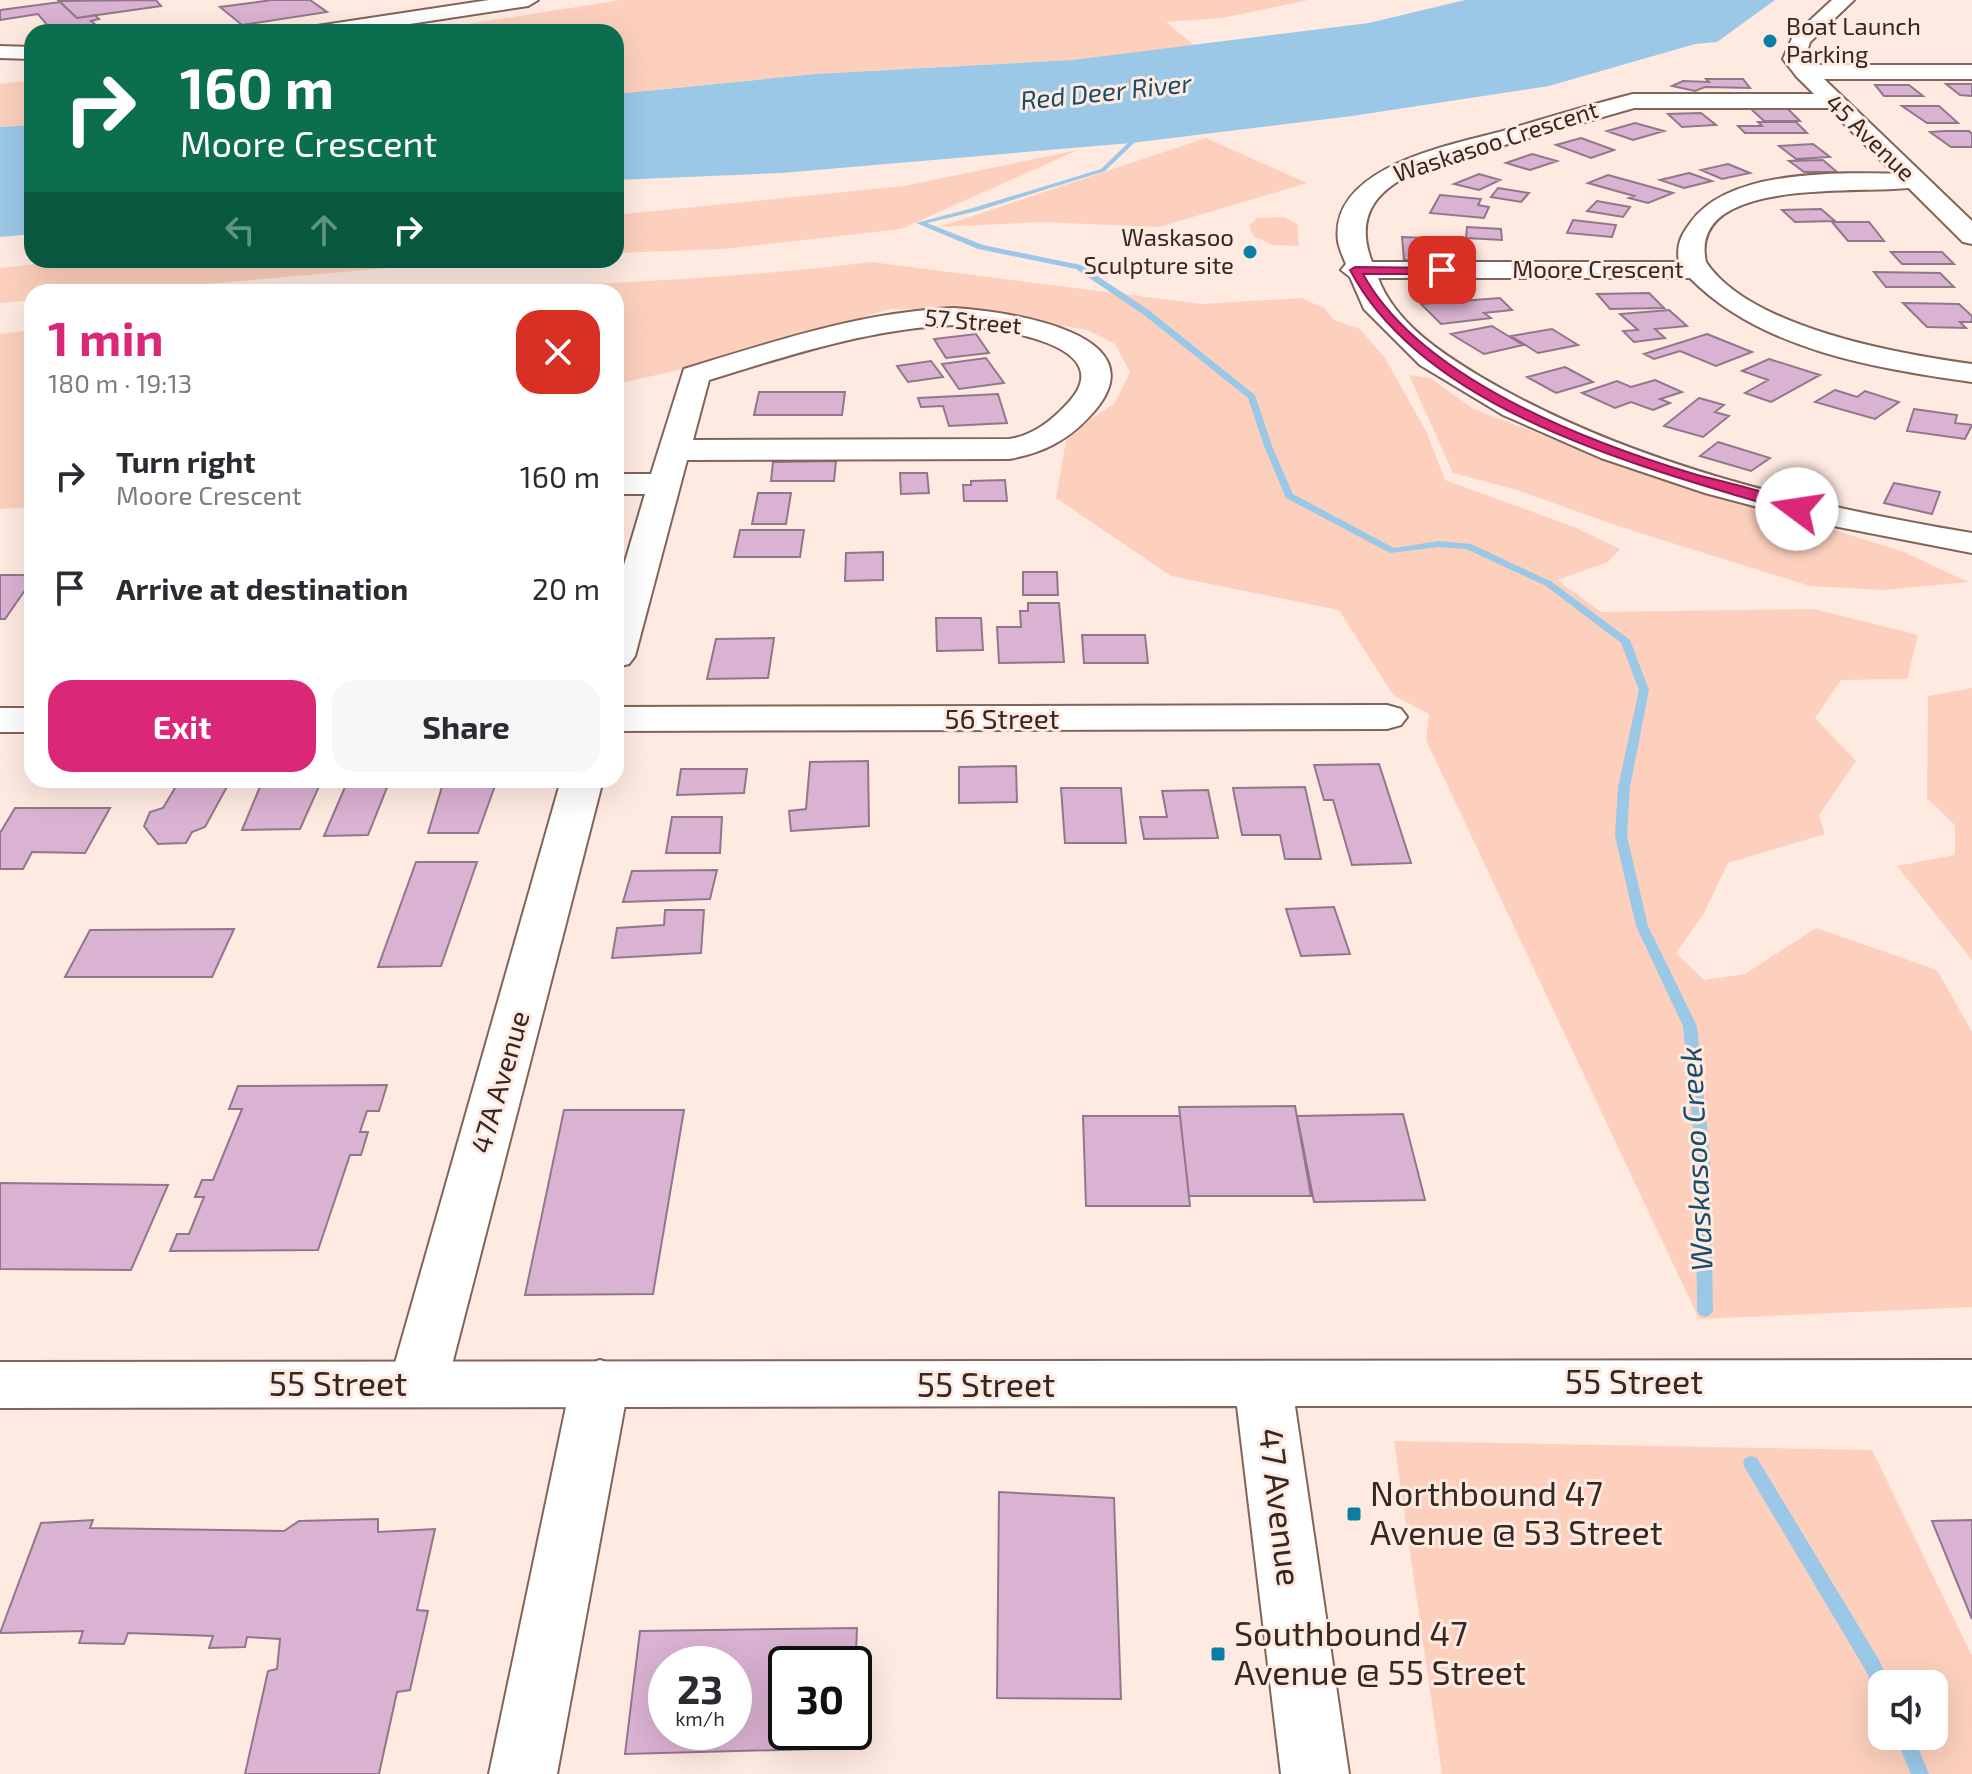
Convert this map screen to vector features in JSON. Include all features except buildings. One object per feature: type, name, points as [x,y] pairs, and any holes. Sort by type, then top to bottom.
[{"type":"street","points":[[366,24],[528,0]]},
{"type":"street","name":"45 Avenue","points":[[1844,0],[1795,48],[1794,59],[1831,101],[1972,236]]},
{"type":"street","points":[[0,52],[24,53]]},
{"type":"street","points":[[0,63],[24,63]]},
{"type":"street","points":[[1805,72],[1972,72]]},
{"type":"street","name":"Waskasoo Crescent","points":[[1831,101],[1633,101],[1415,163],[1384,177],[1359,206],[1351,236],[1355,270],[1370,298],[1407,339],[1465,381],[1553,427],[1614,454],[1753,498],[1839,519],[1972,543]]},
{"type":"street","name":"Moore Crescent","points":[[1914,181],[1800,185],[1738,198],[1705,218],[1696,231],[1691,243],[1697,270],[1743,307],[1798,332],[1888,359],[1972,373]]},
{"type":"street","name":"Moore Crescent","points":[[1355,270],[1697,270]]},
{"type":"street","name":"57 Street","points":[[947,316],[1029,326],[1074,344],[1089,357],[1097,372],[1095,392],[1081,410],[1041,440],[1027,446],[1009,449],[673,450],[695,375],[879,321],[947,316]]},
{"type":"street","points":[[624,627],[673,450]]},
{"type":"street","points":[[624,484],[664,484]]},
{"type":"street","name":"56 Street","points":[[624,719],[1387,717]]},
{"type":"street","points":[[0,720],[24,720]]},
{"type":"street","name":"47A Avenue","points":[[418,1384],[580,788]]},
{"type":"street","points":[[523,1774],[600,1383]]},
{"type":"street","name":"47 Avenue","points":[[1263,1383],[1315,1774]]},
{"type":"street","name":"55 Street","points":[[0,1385],[1972,1383]]},
{"type":"shaded area","points":[[621,0],[1309,0],[1222,18],[1166,22],[1194,45],[1072,60],[816,74],[624,93],[624,24],[467,24]]},
{"type":"shaded area","points":[[24,81],[24,126],[0,127],[0,84]]},
{"type":"shaded area","points":[[1206,138],[1307,183],[1159,227],[1041,222],[939,227]]},
{"type":"shaded area","points":[[1078,150],[901,229],[724,249],[624,253],[624,214],[904,186]]},
{"type":"shaded area","points":[[1284,217],[1297,224],[1299,246],[1272,245],[1253,236],[1249,226],[1257,218]]},
{"type":"shaded area","points":[[871,262],[1202,304],[1301,298],[1324,308],[1334,320],[1360,329],[1385,358],[1427,433],[1445,480],[1574,527],[1620,549],[1608,562],[1557,580],[1601,612],[1813,609],[1918,635],[1907,679],[1841,680],[1815,718],[1856,761],[1819,815],[1825,834],[1728,863],[1704,913],[1676,953],[1704,980],[1745,974],[1816,928],[1937,970],[1972,1032],[1972,1307],[1699,1319],[1426,740],[1429,714],[1393,695],[1339,610],[1171,576],[1056,498],[1067,435],[1115,403],[1130,372],[1115,344],[1087,330],[982,311],[890,309],[706,364],[624,382],[624,284],[574,284]]},
{"type":"shaded area","points":[[24,265],[24,268],[387,268],[207,284],[24,284],[24,301],[0,303],[0,268]]},
{"type":"shaded area","points":[[24,331],[24,508],[0,509],[0,334]]},
{"type":"shaded area","points":[[1409,375],[1430,378],[1474,409],[1591,454],[1904,552],[1968,582],[1883,590],[1810,586],[1621,527],[1514,489],[1453,473]]},
{"type":"shaded area","points":[[1972,688],[1972,960],[1897,866],[1955,855],[1955,825],[1927,798],[1928,696]]},
{"type":"shaded area","points":[[1394,1441],[1872,1450],[1972,1656],[1972,1774],[1442,1774]]},
{"type":"water","name":"Red Deer River","points":[[1465,0],[1775,0],[1717,42],[1695,44],[1549,86],[1352,116],[1131,143],[781,173],[624,180],[624,93],[815,74],[1072,60],[1369,23]]},
{"type":"water","points":[[24,126],[24,235],[0,237],[0,127]]},
{"type":"waterway","name":"Waskasoo Creek","points":[[1121,130],[1131,143],[1103,170],[975,210],[920,223],[981,247],[1078,267],[1147,313],[1252,397],[1289,496],[1393,551],[1439,544],[1468,546],[1549,584],[1626,642],[1644,690],[1624,787],[1621,836],[1642,926],[1690,1026],[1703,1158],[1705,1311]]},
{"type":"waterway","name":"Waskasoo Creek","points":[[1751,1463],[1875,1670]]},
{"type":"waterway","name":"Waskasoo Creek","points":[[1910,1750],[1920,1774]]},
{"type":"place","name":"Boat Launch Parking","points":[[1770,41]]},
{"type":"place","name":"Waskasoo Sculpture site","points":[[1250,252]]},
{"type":"place","name":"Northbound 47 Avenue @ 53 Street","points":[[1354,1514]]},
{"type":"place","name":"Southbound 47 Avenue @ 55 Street","points":[[1218,1654]]},
{"type":"route","points":[[1442,270],[1355,270],[1370,298],[1407,339],[1487,394],[1614,454],[1797,509]]}]
